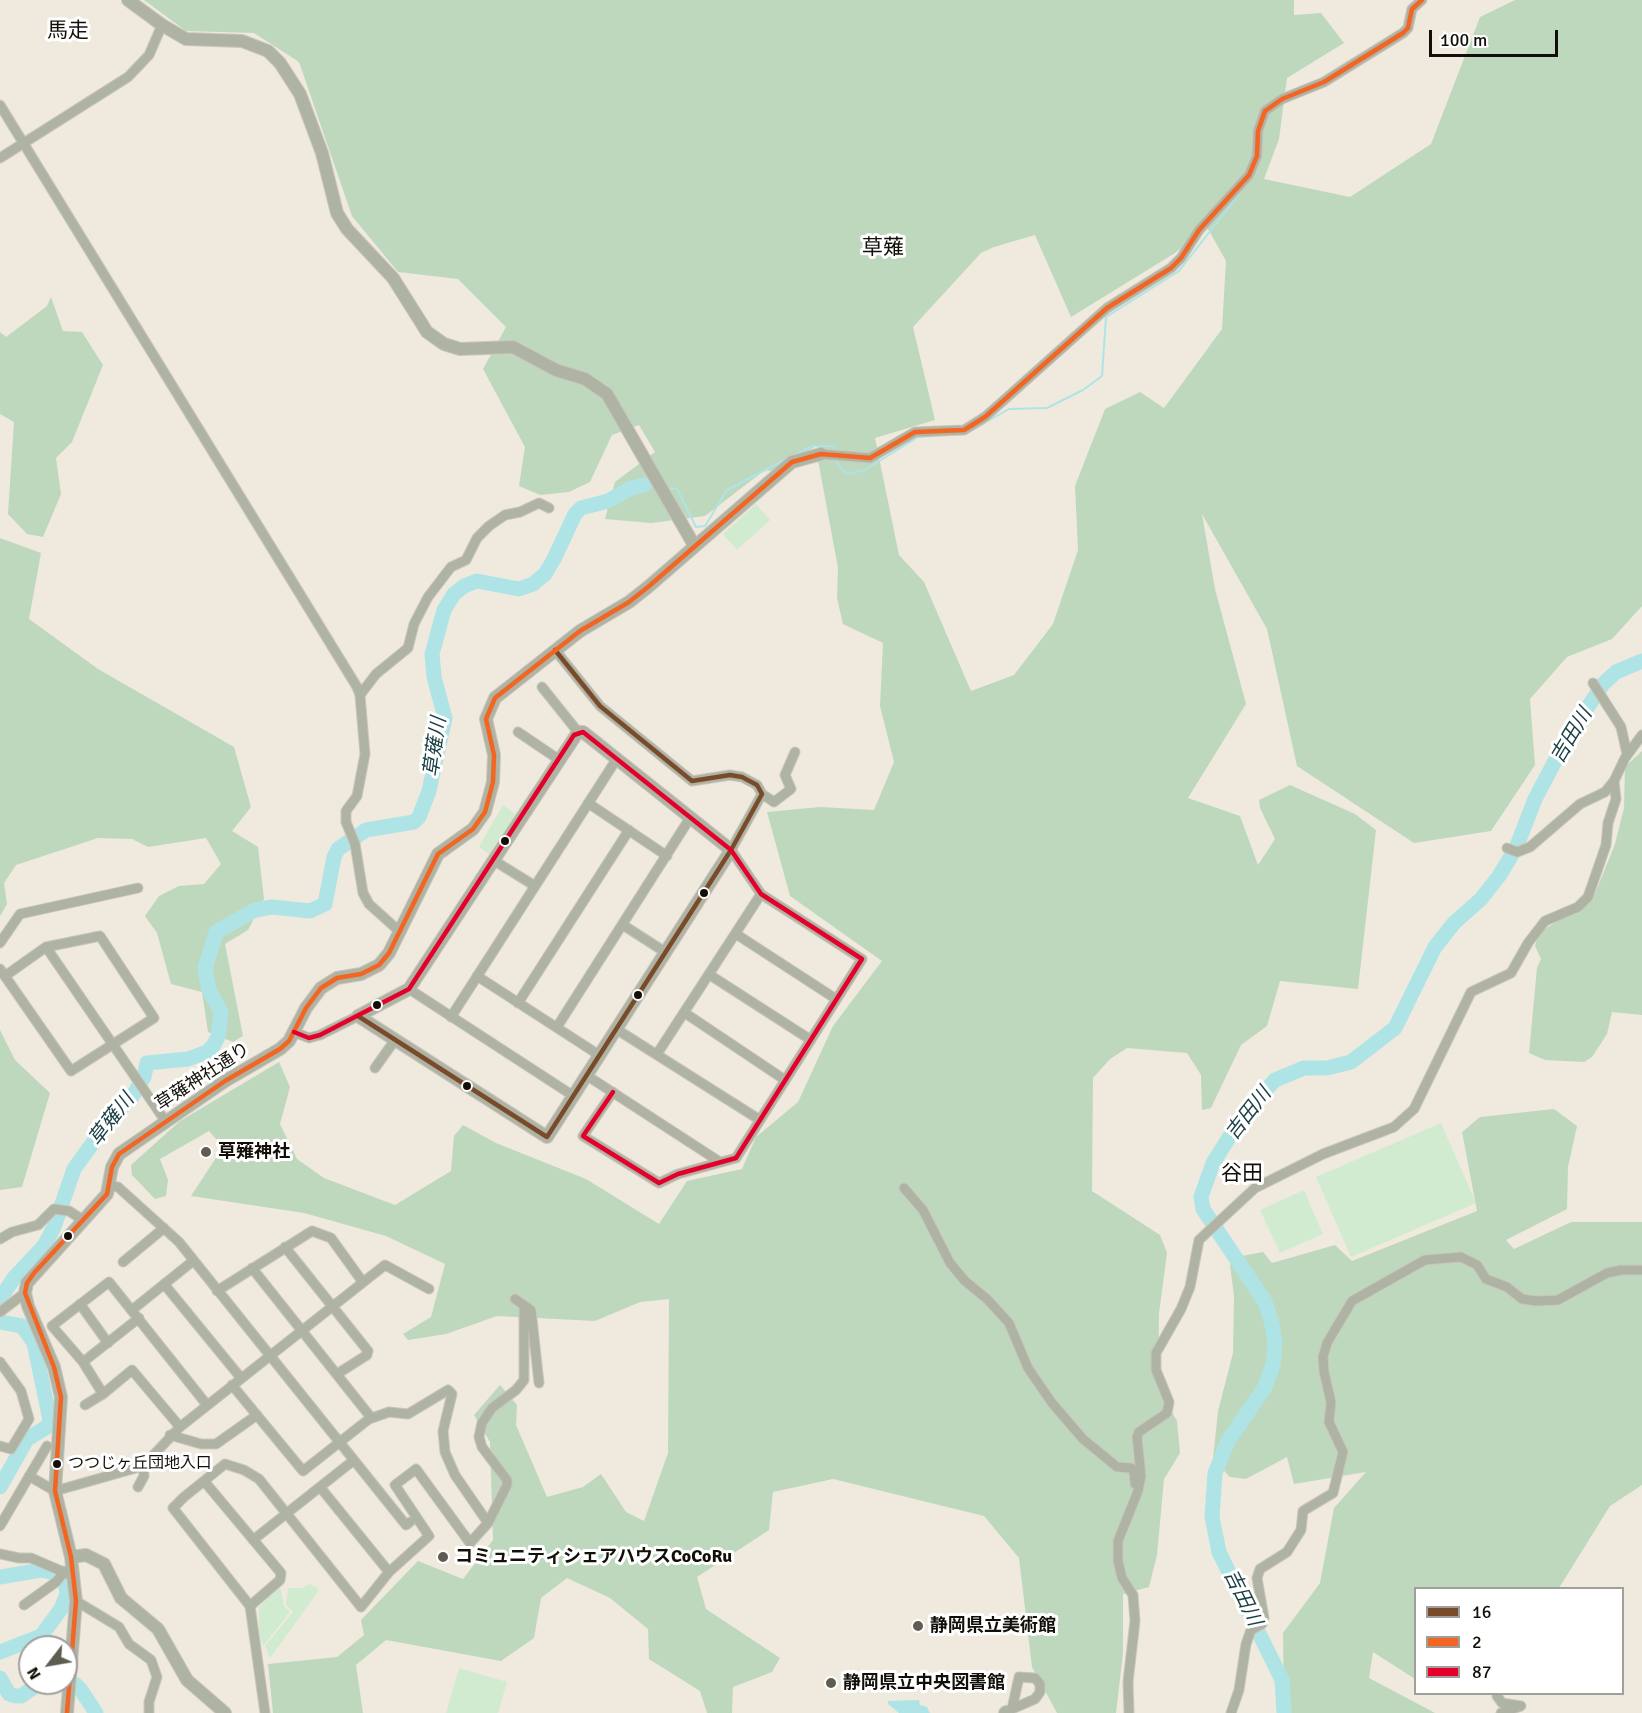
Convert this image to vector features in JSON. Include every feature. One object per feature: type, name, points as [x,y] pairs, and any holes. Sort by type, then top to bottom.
[{"type":"street","points":[[128,0],[186,39],[256,45],[268,51],[280,63],[300,94],[322,153],[337,213],[347,229],[393,278],[427,332],[444,344],[460,348],[513,347],[556,370],[585,379],[607,394],[694,545]]},
{"type":"street","points":[[821,454],[870,458],[915,432],[964,430],[986,417],[1107,308],[1171,268],[1181,258],[1203,224],[1249,175],[1257,156],[1258,130],[1265,111],[1282,99],[1324,82],[1396,38],[1408,28],[1412,9],[1422,0]]},
{"type":"street","points":[[0,158],[128,77],[149,55],[162,25]]},
{"type":"street","points":[[0,105],[360,695],[365,754],[357,796],[346,811],[346,822],[355,844],[363,893],[369,904],[399,931]]},
{"type":"street","name":"草薙神社通り","points":[[25,1293],[27,1283],[34,1273],[107,1194],[112,1167],[119,1154],[225,1081],[280,1049],[294,1032],[306,1008],[321,988],[337,978],[361,974],[378,965],[389,953],[438,854],[473,829],[485,812],[493,782],[494,755],[486,719],[490,706],[503,691],[580,631],[629,602],[792,462],[821,454]]},
{"type":"street","points":[[360,695],[376,674],[408,648],[414,624],[428,597],[451,567],[466,560],[477,538],[489,526],[505,515],[520,512],[539,503],[549,508]]},
{"type":"street","points":[[555,650],[600,706],[692,781],[730,775],[742,777],[757,785],[762,794],[774,802],[791,789],[785,776],[795,752]]},
{"type":"street","points":[[1593,684],[1621,727],[1627,754]]},
{"type":"street","points":[[542,687],[578,732]]},
{"type":"street","points":[[518,732],[558,759]]},
{"type":"street","points":[[294,1032],[309,1038],[320,1035],[409,989],[558,759],[578,732]]},
{"type":"street","points":[[578,732],[584,732],[616,760],[731,849],[761,894],[862,959],[736,1158],[678,1174],[658,1183],[583,1136],[613,1092]]},
{"type":"street","points":[[1507,848],[1517,852],[1530,847],[1580,804],[1605,792],[1614,781],[1627,754],[1642,735]]},
{"type":"street","points":[[451,1017],[616,760]]},
{"type":"street","points":[[1129,1713],[1128,1682],[1135,1621],[1133,1595],[1122,1578],[1118,1561],[1118,1541],[1138,1491],[1141,1476],[1137,1437],[1143,1429],[1162,1419],[1167,1413],[1169,1402],[1156,1370],[1156,1353],[1164,1334],[1181,1309],[1190,1287],[1199,1240],[1263,1183],[1323,1154],[1388,1130],[1409,1115],[1422,1098],[1471,992],[1510,973],[1545,921],[1578,907],[1588,897],[1606,845],[1608,823],[1615,807],[1614,781]]},
{"type":"street","points":[[357,1016],[547,1137],[731,849],[762,794]]},
{"type":"street","points":[[588,803],[667,856]]},
{"type":"street","points":[[557,1027],[690,818]]},
{"type":"street","points":[[518,1003],[629,830]]},
{"type":"street","points":[[493,860],[536,886]]},
{"type":"street","points":[[0,942],[20,914],[138,888]]},
{"type":"street","points":[[657,1054],[761,894]]},
{"type":"street","points":[[623,925],[665,952]]},
{"type":"street","points":[[736,934],[836,999]]},
{"type":"street","points":[[100,936],[154,1018],[71,1071],[2,973],[46,947],[100,936]]},
{"type":"street","points":[[46,947],[166,1122]]},
{"type":"street","points":[[710,975],[811,1040]]},
{"type":"street","points":[[477,976],[599,1055]]},
{"type":"street","points":[[409,989],[572,1095]]},
{"type":"street","points":[[685,1013],[785,1080]]},
{"type":"street","points":[[616,1029],[760,1120]]},
{"type":"street","points":[[375,1068],[395,1040]]},
{"type":"street","points":[[586,1074],[720,1162]]},
{"type":"street","points":[[110,1186],[118,1187],[164,1228],[406,1525],[410,1522]]},
{"type":"street","points":[[904,1188],[924,1210],[950,1263],[965,1281],[987,1299],[1009,1323],[1028,1368],[1052,1403],[1083,1439],[1117,1467],[1131,1468],[1138,1491]]},
{"type":"street","points":[[0,1239],[12,1232],[38,1225],[54,1209],[69,1211],[83,1220]]},
{"type":"street","points":[[123,1262],[164,1228]]},
{"type":"street","points":[[217,1291],[312,1230],[330,1238],[362,1281]]},
{"type":"street","points":[[285,1247],[368,1351],[367,1355],[337,1374]]},
{"type":"street","points":[[1231,1713],[1239,1690],[1243,1656],[1251,1630],[1262,1624],[1264,1618],[1257,1578],[1260,1569],[1287,1552],[1301,1530],[1303,1511],[1333,1493],[1343,1452],[1329,1422],[1331,1402],[1323,1358],[1327,1343],[1352,1301],[1425,1260],[1461,1257],[1477,1265],[1486,1279],[1508,1287],[1522,1299],[1536,1301],[1558,1300],[1607,1273],[1642,1270]]},
{"type":"street","points":[[132,1310],[193,1261]]},
{"type":"street","points":[[29,1476],[55,1491],[143,1466],[170,1435],[385,1265],[429,1289]]},
{"type":"street","points":[[252,1268],[369,1415],[369,1419]]},
{"type":"street","points":[[103,1394],[83,1362],[52,1326],[109,1282],[207,1405]]},
{"type":"street","points":[[164,1284],[241,1378]]},
{"type":"street","points":[[0,1312],[25,1293],[54,1367],[62,1397],[55,1491],[71,1557],[64,1576],[24,1605]]},
{"type":"street","points":[[515,1299],[524,1307],[529,1307],[531,1311],[539,1383]]},
{"type":"street","points":[[80,1304],[108,1343]]},
{"type":"street","points":[[265,1713],[250,1606],[173,1508],[225,1464],[244,1470],[259,1479],[361,1606],[389,1572],[429,1536],[395,1485],[416,1469],[470,1543],[488,1523],[507,1485],[507,1480],[482,1447],[479,1437],[482,1423],[492,1408],[516,1390],[524,1380],[524,1307]]},
{"type":"street","points":[[83,1362],[139,1318]]},
{"type":"street","points":[[0,1362],[21,1391],[29,1419],[11,1449],[0,1446]]},
{"type":"street","points":[[85,1405],[103,1394],[132,1370],[180,1427]]},
{"type":"street","points":[[232,1385],[303,1471],[369,1419],[389,1412],[408,1414],[448,1390],[452,1394],[443,1431],[445,1452],[455,1475],[488,1523]]},
{"type":"street","points":[[170,1435],[201,1444],[216,1444],[257,1414]]},
{"type":"street","points":[[0,1526],[47,1446]]},
{"type":"street","points":[[253,1540],[354,1460]]},
{"type":"street","points":[[138,1487],[144,1476],[143,1466]]},
{"type":"street","points":[[204,1481],[281,1573],[280,1580],[250,1606]]},
{"type":"street","points":[[320,1486],[389,1572]]},
{"type":"street","points":[[0,1554],[31,1558],[64,1576],[76,1601],[67,1713]]},
{"type":"street","points":[[71,1557],[86,1555],[104,1564],[121,1598],[158,1629],[187,1680],[225,1713]]},
{"type":"street","points":[[76,1601],[119,1627],[129,1644],[151,1660],[157,1677],[149,1702],[149,1713]]},
{"type":"street","points":[[1497,1696],[1502,1703],[1521,1706],[1501,1713]]},
{"type":"green space","points":[[144,0],[1294,0],[1294,15],[1321,13],[1344,43],[1287,78],[1279,139],[1264,179],[1350,197],[1431,144],[1480,17],[1515,0],[1642,0],[1642,606],[1612,639],[1567,657],[1530,699],[1535,765],[1491,831],[1414,843],[1297,766],[1267,629],[1202,514],[1215,589],[1246,704],[1188,798],[1240,816],[1258,865],[1275,839],[1260,808],[1259,800],[1290,785],[1355,814],[1376,830],[1358,989],[1280,981],[1267,1026],[1241,1045],[1211,1108],[1202,1110],[1201,1075],[1187,1053],[1127,1048],[1110,1059],[1093,1078],[1092,1191],[1160,1235],[1167,1253],[1159,1313],[1158,1388],[1177,1421],[1180,1453],[1164,1479],[1157,1555],[1149,1587],[1123,1594],[1123,1653],[1116,1713],[1057,1713],[1032,1667],[1019,1558],[984,1516],[833,1479],[773,1492],[769,1530],[697,1577],[706,1609],[780,1658],[772,1672],[733,1687],[732,1713],[707,1713],[700,1691],[649,1659],[648,1629],[610,1598],[567,1578],[541,1598],[534,1638],[501,1661],[386,1640],[356,1665],[363,1713],[273,1713],[268,1664],[337,1657],[364,1635],[361,1620],[418,1561],[463,1579],[493,1540],[490,1442],[474,1415],[500,1385],[517,1405],[516,1425],[547,1497],[583,1487],[601,1474],[626,1512],[644,1521],[668,1453],[669,1299],[640,1302],[595,1321],[497,1316],[446,1334],[408,1340],[403,1334],[431,1317],[445,1264],[386,1236],[304,1213],[191,1196],[223,1147],[209,1131],[160,1159],[168,1180],[166,1196],[155,1199],[132,1175],[131,1165],[180,1121],[279,1062],[290,1087],[280,1124],[297,1159],[324,1178],[395,1205],[451,1171],[454,1136],[463,1125],[496,1143],[586,1179],[659,1224],[687,1181],[742,1169],[756,1137],[798,1102],[833,1026],[882,961],[790,896],[767,812],[820,807],[874,810],[894,762],[880,706],[883,643],[843,624],[837,598],[838,568],[818,460],[818,445],[772,471],[765,470],[705,516],[651,523],[605,519],[615,482],[655,452],[639,425],[612,435],[590,482],[569,492],[540,495],[519,486],[525,447],[483,369],[506,327],[458,279],[398,272],[352,216],[299,62],[254,33],[186,31]],"holes":[[[1207,227],[1226,261],[1222,329],[1164,408],[1140,392],[1105,409],[1075,486],[1078,550],[1053,624],[1014,675],[971,691],[924,582],[899,555],[875,438],[935,420],[913,327],[981,253],[1035,235],[1071,317],[1175,253]]]},
{"type":"green space","points":[[51,297],[63,331],[82,332],[103,365],[72,442],[56,458],[61,494],[43,537],[27,534],[8,514],[14,422],[0,414],[0,332],[6,337],[47,306]]},
{"type":"green space","points":[[756,504],[770,520],[737,550],[723,534]]},
{"type":"green space","points":[[0,538],[41,553],[29,619],[98,669],[234,747],[251,807],[232,831],[258,847],[264,899],[248,930],[225,944],[243,1036],[233,1042],[208,1032],[202,992],[171,984],[157,933],[145,916],[159,896],[179,886],[204,884],[221,864],[206,838],[148,847],[132,839],[98,838],[16,865],[4,883],[7,904],[0,916]]},
{"type":"green space","points":[[1642,751],[1642,1015],[1612,1012],[1607,1034],[1592,1057],[1584,1062],[1545,1060],[1529,1053],[1537,968],[1541,959],[1535,946],[1539,933],[1560,919],[1578,913],[1594,896],[1615,844],[1624,808],[1625,767]]},
{"type":"green space","points":[[503,805],[516,814],[489,854],[479,847]]},
{"type":"green space","points":[[0,1030],[15,1060],[50,1093],[22,1187],[0,1190]]},
{"type":"green space","points":[[1554,1109],[1577,1126],[1568,1167],[1567,1209],[1506,1240],[1514,1249],[1571,1222],[1642,1222],[1642,1485],[1610,1506],[1560,1587],[1414,1587],[1414,1678],[1373,1652],[1369,1678],[1435,1713],[1284,1713],[1283,1633],[1320,1583],[1334,1508],[1366,1472],[1294,1484],[1287,1457],[1246,1479],[1230,1477],[1213,1459],[1218,1411],[1233,1353],[1234,1296],[1230,1265],[1242,1256],[1263,1252],[1272,1263],[1335,1245],[1352,1261],[1477,1211],[1462,1132],[1480,1117]]},
{"type":"green space","points":[[1441,1123],[1476,1203],[1351,1257],[1316,1177]]},
{"type":"green space","points":[[1304,1190],[1323,1234],[1280,1253],[1260,1210]]},
{"type":"green space","points":[[310,1584],[319,1590],[270,1658],[265,1646],[293,1612],[286,1605],[288,1588],[302,1588]]},
{"type":"green space","points":[[280,1585],[284,1606],[290,1612],[263,1646],[259,1632],[259,1607]]},
{"type":"green space","points":[[459,1668],[507,1682],[498,1713],[446,1713]]},
{"type":"water","points":[[919,1700],[920,1705],[927,1707],[930,1713],[899,1713],[888,1704],[888,1701]]},
{"type":"waterway","name":"草薙川","points":[[979,426],[1009,409],[1047,408],[1083,390],[1102,376],[1106,317],[1179,271],[1240,193]]},
{"type":"waterway","name":"草薙川","points":[[836,457],[838,465],[847,474],[865,470],[918,437],[936,436]]},
{"type":"waterway","name":"草薙川","points":[[793,456],[812,446],[834,446],[835,451]]},
{"type":"waterway","name":"草薙川","points":[[666,488],[677,489],[696,527],[705,526],[727,490],[788,458]]},
{"type":"waterway","name":"草薙川","points":[[644,485],[654,486]]},
{"type":"waterway","name":"草薙川","points":[[0,1299],[14,1278],[44,1246],[54,1227],[74,1169],[108,1122],[132,1097],[144,1077],[147,1063],[188,1059],[207,1052],[213,1046],[218,1037],[221,1012],[209,990],[205,969],[216,932],[255,910],[272,907],[310,911],[325,904],[334,857],[338,849],[366,830],[414,822],[419,817],[429,791],[445,718],[434,677],[432,654],[444,610],[454,594],[464,586],[477,581],[519,589],[533,584],[545,574],[575,514],[581,508],[608,501],[631,488],[644,485]]},
{"type":"waterway","name":"吉田川","points":[[1284,1713],[1282,1680],[1219,1552],[1212,1517],[1215,1473],[1228,1441],[1265,1387],[1273,1365],[1275,1344],[1272,1324],[1265,1302],[1203,1209],[1201,1197],[1213,1163],[1244,1114],[1275,1080],[1304,1068],[1327,1068],[1351,1062],[1395,1028],[1435,947],[1454,923],[1481,899],[1499,876],[1516,848],[1535,799],[1565,742],[1603,684],[1616,672],[1642,661]]},
{"type":"waterway","name":"草薙川","points":[[0,1322],[22,1326],[34,1343],[50,1420],[47,1427],[27,1439],[0,1487]]},
{"type":"waterway","name":"草薙川","points":[[0,1577],[41,1570],[51,1572],[65,1580],[67,1594],[61,1609],[41,1636],[0,1652]]},
{"type":"waterway","name":"草薙川","points":[[0,1678],[9,1694],[22,1695]]},
{"type":"waterway","name":"草薙川","points":[[78,1687],[96,1713]]},
{"type":"transit line","name":"2","points":[[67,1713],[76,1601],[71,1557],[55,1491],[61,1397],[54,1367],[25,1293],[27,1283],[34,1273],[107,1194],[112,1167],[119,1154],[225,1081],[280,1049],[289,1041],[306,1008],[321,988],[337,978],[361,974],[379,965],[389,953],[438,854],[473,829],[485,812],[493,782],[494,755],[486,719],[495,698],[580,631],[629,602],[648,587],[792,462],[821,454],[870,458],[915,432],[964,430],[985,417],[1107,308],[1171,268],[1181,258],[1199,230],[1249,175],[1257,156],[1258,131],[1265,111],[1282,99],[1324,82],[1403,33],[1408,28],[1412,9],[1422,0]]},
{"type":"transit line","name":"16","points":[[358,1016],[547,1137],[731,850],[762,794],[757,785],[742,777],[730,775],[692,781],[600,706],[555,650]]},
{"type":"transit line","name":"87","points":[[294,1032],[309,1038],[320,1035],[409,989],[574,735],[583,732],[731,850],[761,894],[862,959],[736,1158],[678,1174],[659,1183],[583,1136],[613,1092]]},
{"type":"place","name":"草薙神社","points":[[206,1152]]},
{"type":"place","name":"つつじヶ丘団地入口","points":[[57,1464]]},
{"type":"place","name":"コミュニティシェアハウスCoCoRu","points":[[443,1557]]},
{"type":"place","name":"静岡県立美術館","points":[[918,1626]]},
{"type":"place","name":"静岡県立中央図書館","points":[[831,1683]]},
{"type":"district","name":"馬走","points":[[68,31]]},
{"type":"district","name":"草薙","points":[[883,248]]},
{"type":"district","name":"谷田","points":[[1242,1174]]}]
